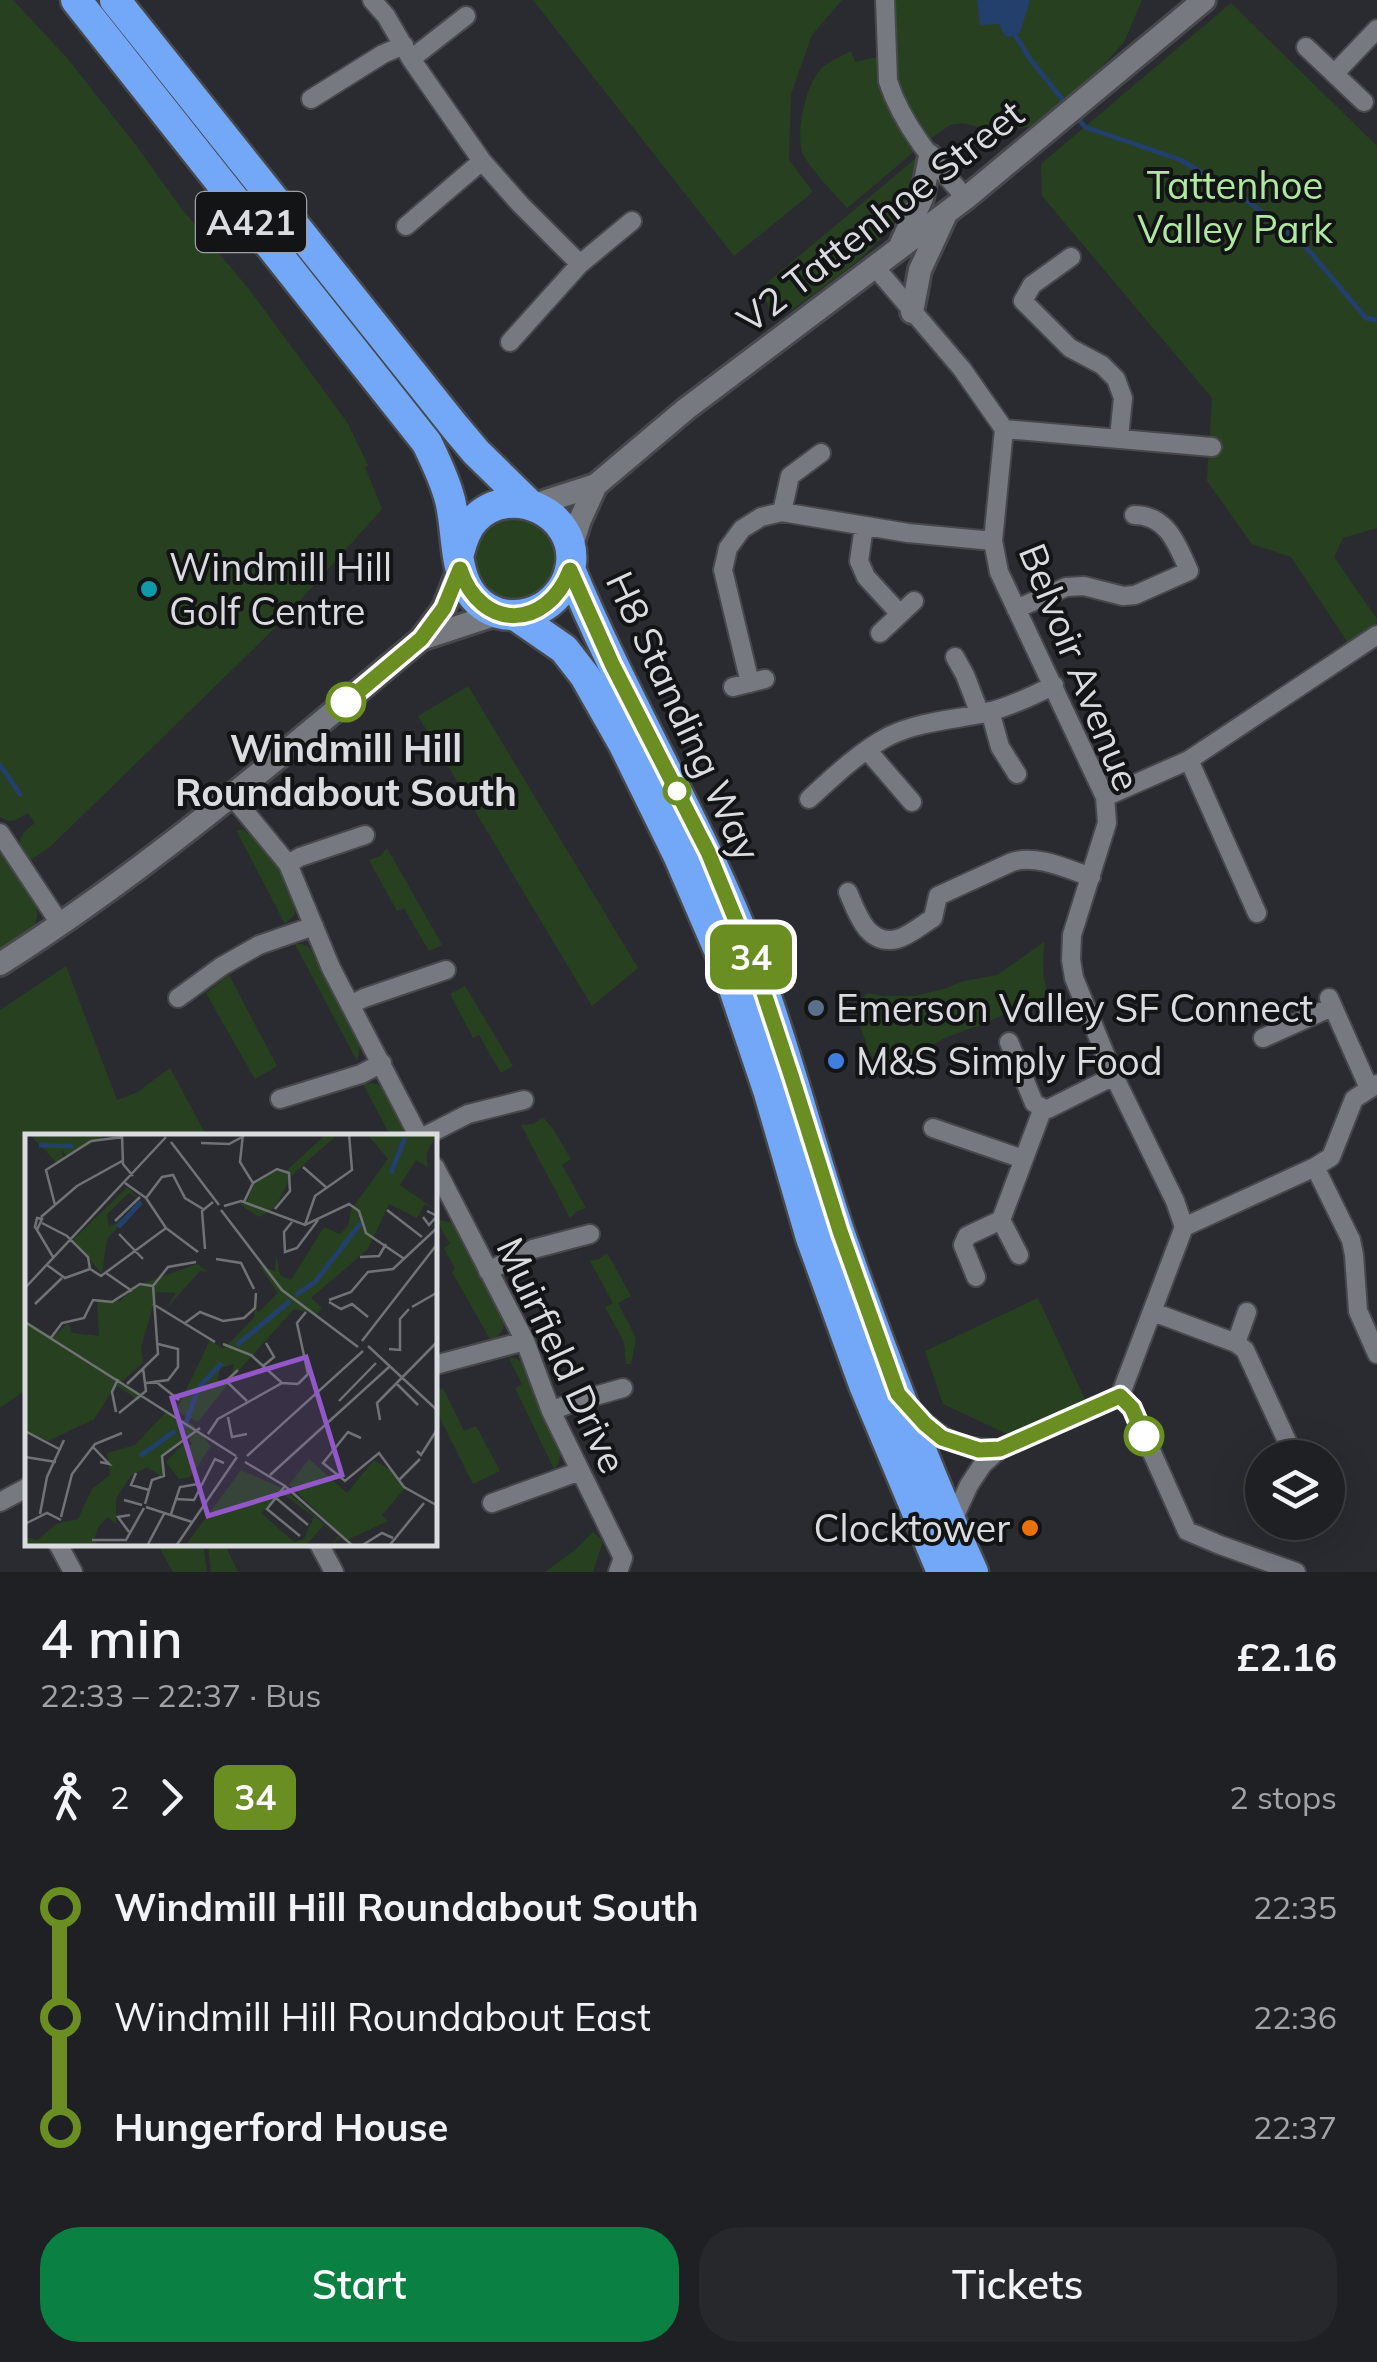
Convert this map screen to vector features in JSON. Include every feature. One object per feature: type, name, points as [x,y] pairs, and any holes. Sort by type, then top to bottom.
[{"type":"highway","name":"A421","points":[[76,0],[427,443],[450,502],[464,584],[485,607],[507,614]]},
{"type":"highway","name":"A421","points":[[116,0],[455,427],[495,471],[558,522],[566,534],[571,559]]},
{"type":"highway","points":[[459,561],[464,534],[475,518],[510,502],[532,504]]},
{"type":"highway","points":[[507,614],[534,612],[551,602],[564,588],[571,559]]},
{"type":"highway","name":"H8 Standing Way","points":[[571,559],[612,664],[708,852],[757,972],[840,1231],[898,1394],[972,1572]]},
{"type":"highway","name":"H8 Standing Way","points":[[507,614],[564,649],[584,676],[623,744],[679,858],[728,971],[812,1238],[864,1386],[942,1572]]},
{"type":"street","points":[[372,0],[482,161],[580,264]]},
{"type":"street","points":[[885,0],[888,81],[906,120],[966,198]]},
{"type":"street","name":"V2 Tattenhoe Street","points":[[532,504],[596,485],[686,409],[966,198],[1204,0]]},
{"type":"street","points":[[310,99],[383,54],[408,52],[466,16]]},
{"type":"street","points":[[1335,73],[1377,30]]},
{"type":"street","points":[[1306,47],[1364,102]]},
{"type":"street","points":[[900,247],[922,198],[930,156]]},
{"type":"street","points":[[406,226],[482,161]]},
{"type":"street","points":[[912,312],[920,270],[946,213]]},
{"type":"street","points":[[510,342],[580,264],[632,221]]},
{"type":"street","points":[[1071,257],[1032,285],[1023,301],[1070,348],[1102,365],[1116,379],[1123,398],[1118,438]]},
{"type":"street","points":[[875,267],[962,369],[1004,428],[1212,446]]},
{"type":"street","name":"Belvoir Avenue","points":[[1004,428],[993,541],[999,572],[1105,797],[1107,823],[1072,935],[1071,960],[1080,996],[1184,1228]]},
{"type":"street","points":[[782,512],[790,476],[821,453]]},
{"type":"street","name":"V2 Tattenhoe Street","points":[[571,559],[596,485]]},
{"type":"street","points":[[750,683],[723,570],[728,548],[742,529],[761,517],[782,512],[993,541]]},
{"type":"street","points":[[1016,609],[1066,587],[1084,586],[1135,596],[1189,571],[1173,534],[1154,518],[1134,515]]},
{"type":"street","points":[[864,526],[859,561],[866,577],[907,608],[880,633]]},
{"type":"street","points":[[0,964],[61,925],[232,796],[421,639],[444,608],[459,561]]},
{"type":"street","points":[[421,639],[507,614]]},
{"type":"street","points":[[1105,797],[1188,760],[1377,636]]},
{"type":"street","points":[[955,657],[1017,774]]},
{"type":"street","points":[[809,799],[848,763],[890,736],[935,720],[985,713],[1054,685]]},
{"type":"street","points":[[868,751],[912,802]]},
{"type":"street","points":[[1188,760],[1257,913]]},
{"type":"street","points":[[232,796],[288,864],[331,968],[419,1134]]},
{"type":"street","points":[[0,833],[61,925]]},
{"type":"street","points":[[288,864],[364,835]]},
{"type":"street","points":[[850,891],[866,930],[896,939],[934,918],[938,896],[1024,858],[1092,876]]},
{"type":"street","points":[[178,998],[259,944],[314,926]]},
{"type":"street","points":[[350,1006],[446,970]]},
{"type":"street","points":[[951,1524],[976,1474],[1000,1449],[1120,1396],[1184,1228],[1331,1157],[1354,1099],[1373,1086],[1330,1002],[1262,1038]]},
{"type":"street","points":[[1009,1042],[1034,1103],[1043,1108],[1114,1076]]},
{"type":"street","points":[[280,1099],[382,1064]]},
{"type":"street","points":[[427,1134],[468,1114],[524,1100]]},
{"type":"street","points":[[976,1277],[962,1245],[966,1236],[1001,1220],[1043,1108]]},
{"type":"street","points":[[933,1128],[1023,1160]]},
{"type":"street","points":[[1315,1168],[1351,1240],[1358,1312],[1377,1354]]},
{"type":"street","name":"Muirfield Drive","points":[[438,1179],[444,1204],[488,1271],[525,1341],[550,1412],[622,1558],[618,1572]]},
{"type":"street","points":[[1001,1220],[1019,1255]]},
{"type":"street","points":[[488,1271],[533,1250],[590,1234]]},
{"type":"street","points":[[1153,1312],[1236,1343],[1245,1350],[1287,1440]]},
{"type":"street","points":[[1236,1343],[1247,1312]]},
{"type":"street","points":[[438,1364],[525,1341]]},
{"type":"street","points":[[550,1412],[623,1388]]},
{"type":"street","points":[[898,1394],[942,1438],[979,1450],[1000,1449]]},
{"type":"street","points":[[1120,1396],[1132,1408],[1188,1531],[1288,1570]]},
{"type":"street","points":[[492,1503],[580,1471]]},
{"type":"street","points":[[0,1502],[25,1489]]},
{"type":"street","points":[[60,1547],[73,1572]]},
{"type":"street","points":[[321,1547],[334,1572]]},
{"type":"green space","name":"Windmill Hill Golf Centre","points":[[0,0],[13,0],[67,58],[181,208],[248,288],[347,422],[368,465],[365,467],[382,509],[278,625],[51,846],[32,859],[19,849],[23,834],[35,823],[28,813],[11,821],[0,817]]},
{"type":"green space","points":[[533,0],[842,0],[812,35],[791,94],[789,160],[813,192],[734,256]]},
{"type":"green space","name":"Tattenhoe Valley Park","points":[[885,0],[1142,0],[1124,42],[1095,74],[1031,127],[994,130],[962,123],[950,125],[847,208],[804,157],[800,142],[802,119],[807,95],[826,65],[851,51],[855,62],[886,55]]},
{"type":"green space","name":"Tattenhoe Valley Park","points":[[1231,3],[1377,146],[1377,528],[1343,538],[1334,557],[1377,623],[1348,643],[1291,557],[1252,544],[1207,481],[1212,398],[1042,196],[1041,164]]},
{"type":"green space","points":[[915,159],[913,184],[904,207],[873,247],[792,310],[786,303],[771,314],[762,287]]},
{"type":"green space","points":[[516,518],[532,521],[545,530],[554,543],[554,575],[545,588],[532,597],[516,600],[500,597],[487,588],[478,575],[475,559],[478,543],[487,530],[500,521]]},
{"type":"green space","points":[[468,686],[638,968],[592,1006],[418,716]]},
{"type":"green space","points":[[236,830],[244,830],[253,838],[284,879],[295,914],[285,924]]},
{"type":"green space","points":[[0,846],[28,886],[37,909],[32,930],[0,953]]},
{"type":"green space","points":[[387,848],[442,945],[429,951],[404,908],[397,911],[369,860]]},
{"type":"green space","points":[[1044,942],[1043,974],[1048,995],[947,1037],[878,1073],[852,1006],[868,993],[915,996],[997,975]]},
{"type":"green space","points":[[295,944],[310,948],[360,1047],[357,1061]]},
{"type":"green space","points":[[66,966],[117,1100],[136,1093],[170,1068],[205,1134],[25,1134],[25,1390],[0,1408],[0,1010]]},
{"type":"green space","points":[[229,975],[277,1066],[255,1079],[206,993]]},
{"type":"green space","points":[[465,986],[513,1066],[501,1073],[479,1035],[473,1038],[450,994]]},
{"type":"green space","points":[[363,1084],[381,1086],[405,1134],[389,1134]]},
{"type":"green space","points":[[543,1117],[571,1159],[562,1165],[586,1208],[570,1218],[521,1125],[533,1124]]},
{"type":"green space","points":[[438,1219],[453,1223],[504,1319],[497,1337],[490,1339],[452,1272],[455,1269],[444,1248],[450,1244]]},
{"type":"green space","points":[[607,1253],[631,1296],[618,1303],[636,1338],[631,1364],[626,1364],[624,1342],[605,1307],[613,1303],[590,1261]]},
{"type":"green space","points":[[1038,1298],[1085,1399],[1007,1434],[943,1404],[925,1351]]},
{"type":"green space","points":[[508,1357],[523,1364],[560,1454],[554,1469],[515,1388],[522,1384]]},
{"type":"green space","points":[[443,1388],[464,1431],[476,1426],[500,1471],[473,1484],[438,1414],[438,1390]]},
{"type":"green space","points":[[593,1532],[603,1541],[593,1572],[545,1572],[574,1551]]},
{"type":"green space","points":[[159,1547],[203,1547],[207,1572],[173,1572]]},
{"type":"green space","points":[[208,1547],[226,1547],[238,1572],[211,1572]]},
{"type":"water","points":[[977,0],[1030,0],[1020,33],[1005,36],[999,24],[980,25]]},
{"type":"waterway","points":[[1015,35],[1067,105]]},
{"type":"waterway","points":[[1077,117],[1085,127],[1181,160],[1249,202],[1305,246],[1366,318],[1377,320]]},
{"type":"waterway","points":[[0,765],[20,794]]},
{"type":"bus line","name":"34","points":[[346,702],[421,639],[444,608],[460,569],[473,597],[485,607],[515,616],[534,612],[551,602],[564,588],[570,570],[612,664],[708,852],[757,972],[840,1231],[898,1394],[942,1438],[979,1450],[1000,1449],[1120,1396],[1132,1408],[1144,1436]]},
{"type":"place","name":"Windmill Hill Golf Centre","points":[[149,589]]},
{"type":"place","name":"Windmill Hill Roundabout South","points":[[346,702]]},
{"type":"place","name":"Emerson Valley SF Connect","points":[[816,1008]]},
{"type":"place","name":"M&S Simply Food","points":[[836,1061]]},
{"type":"place","name":"Clocktower","points":[[1030,1528]]}]
